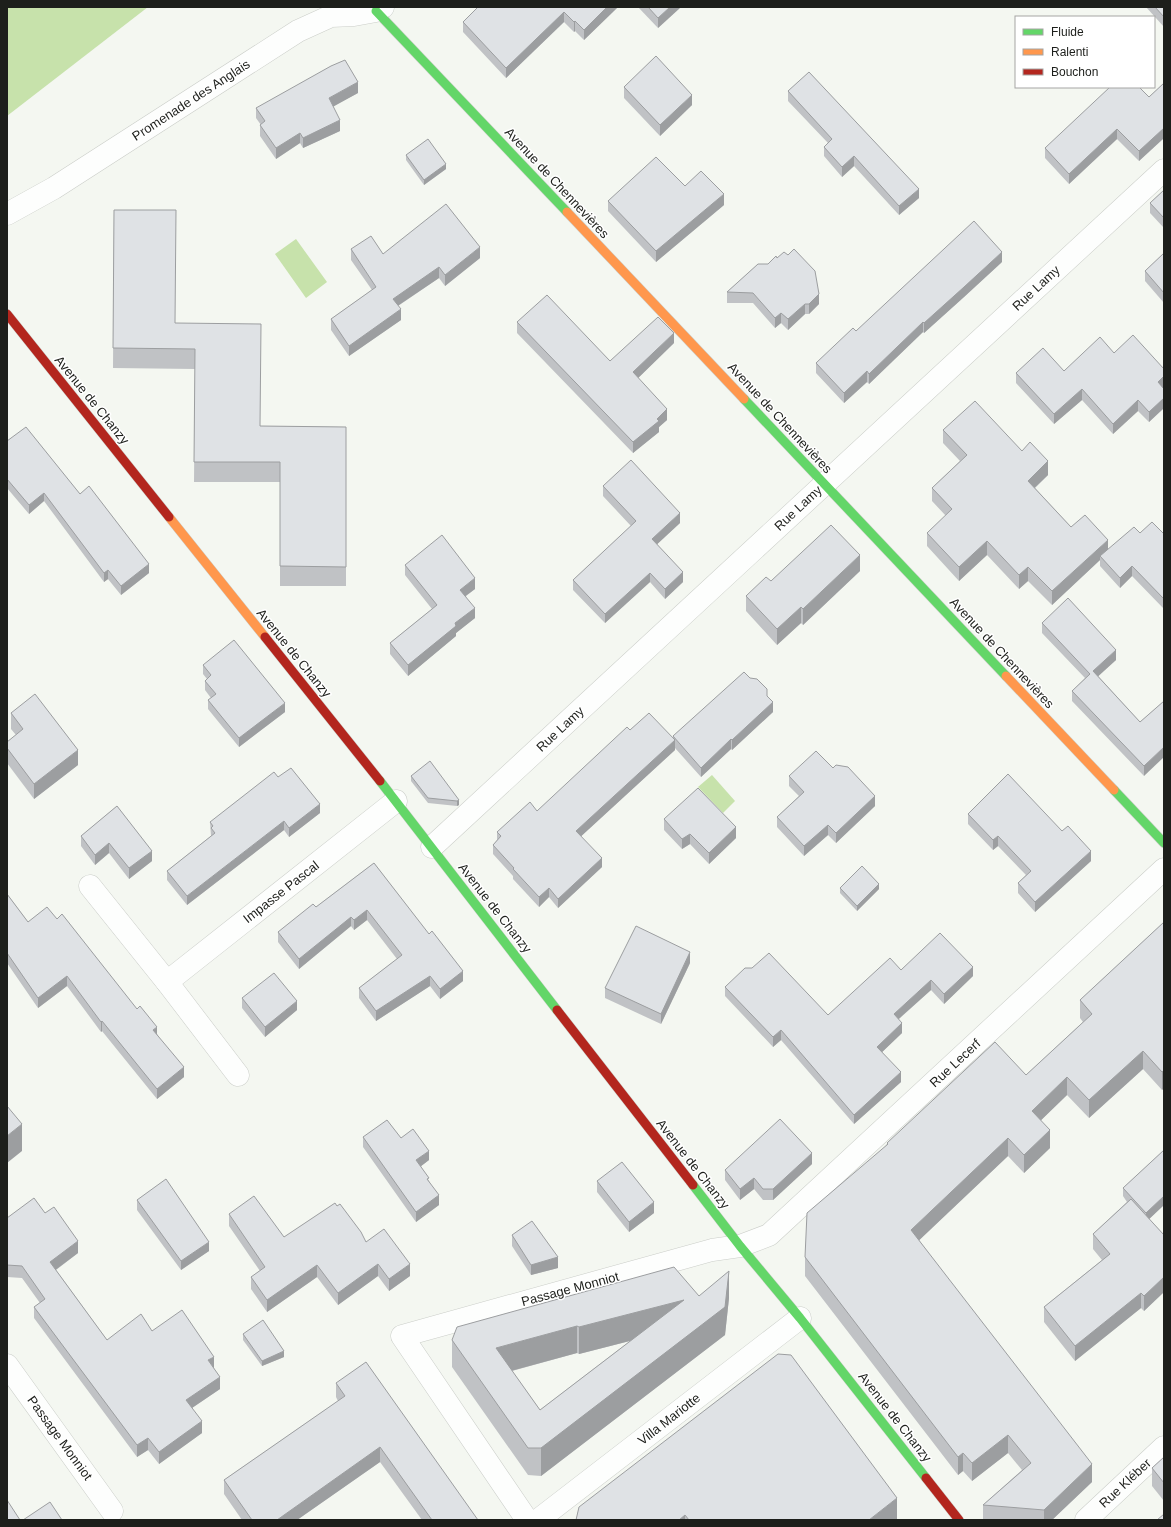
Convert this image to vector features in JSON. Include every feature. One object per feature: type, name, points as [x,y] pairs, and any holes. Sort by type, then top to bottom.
[{"type":"street","name":"Promenade des Anglais","points":[[7,214],[54,188],[298,31],[331,16],[354,15],[380,9]]},
{"type":"street","name":"Avenue de Chennevières","points":[[380,9],[824,484],[1164,843]]},
{"type":"street","name":"Rue Lamy","points":[[432,848],[1164,170]]},
{"type":"street","name":"Avenue de Chanzy","points":[[7,314],[396,801],[740,1246],[800,1318],[959,1520]]},
{"type":"street","name":"Impasse Pascal","points":[[167,982],[396,801]]},
{"type":"street","name":"Rue Lecerf","points":[[740,1246],[769,1235],[1164,869]]},
{"type":"street","points":[[90,886],[167,982],[238,1075]]},
{"type":"street","name":"Passage Monniot","points":[[527,1520],[402,1336],[712,1250],[740,1246]]},
{"type":"street","name":"Villa Mariotte","points":[[538,1520],[800,1318]]},
{"type":"street","name":"Passage Monniot","points":[[7,1365],[112,1510]]},
{"type":"street","name":"Rue Kléber","points":[[1086,1520],[1164,1447]]},
{"type":"shaded area","points":[[7,7],[148,7],[7,116]]},
{"type":"shaded area","points":[[296,239],[327,282],[306,298],[275,254]]},
{"type":"shaded area","points":[[712,775],[735,801],[723,813],[698,787]]},
{"type":"building","points":[[478,7],[607,7],[584,30],[564,12],[506,68],[463,22]]},
{"type":"building","points":[[648,7],[670,7],[658,18]]},
{"type":"building","points":[[1155,7],[1164,7],[1164,17]]},
{"type":"building","points":[[656,56],[692,95],[660,125],[624,87]]},
{"type":"building","points":[[345,60],[358,82],[329,98],[340,120],[303,138],[300,133],[276,148],[260,125],[265,121],[256,108],[331,66]]},
{"type":"building","points":[[809,72],[919,189],[899,206],[854,156],[842,167],[824,147],[832,139],[788,91]]},
{"type":"building","points":[[1164,83],[1164,128],[1139,151],[1117,129],[1069,174],[1045,148],[1109,88],[1140,88],[1149,97]]},
{"type":"building","points":[[428,139],[446,164],[424,180],[406,155]]},
{"type":"building","points":[[656,157],[685,186],[701,171],[724,194],[656,251],[608,201]]},
{"type":"building","points":[[1164,190],[1164,218],[1150,203]]},
{"type":"building","points":[[446,204],[480,247],[445,275],[439,267],[393,299],[401,309],[349,346],[331,319],[376,287],[351,249],[371,236],[383,254]]},
{"type":"building","points":[[114,210],[176,210],[175,323],[261,324],[260,426],[346,427],[346,567],[280,566],[280,462],[194,462],[195,349],[113,348]]},
{"type":"building","points":[[974,221],[1002,252],[924,323],[923,322],[869,374],[867,371],[844,393],[816,363],[853,328],[856,331]]},
{"type":"building","points":[[794,249],[815,271],[819,294],[809,304],[805,304],[788,319],[781,313],[775,318],[753,293],[727,292],[758,264],[768,264],[776,256],[777,258],[784,252],[788,255]]},
{"type":"building","points":[[1164,253],[1164,293],[1145,271]]},
{"type":"building","points":[[547,295],[610,361],[658,317],[674,333],[633,372],[667,409],[657,419],[659,421],[633,442],[517,322]]},
{"type":"building","points":[[1133,335],[1164,369],[1164,376],[1158,382],[1164,389],[1164,398],[1149,412],[1138,400],[1113,424],[1082,389],[1054,414],[1016,373],[1043,348],[1064,371],[1100,337],[1114,353]]},
{"type":"building","points":[[975,401],[1022,451],[1030,442],[1048,461],[1028,481],[1071,527],[1085,515],[1108,540],[1052,591],[1028,567],[1019,575],[987,541],[959,567],[927,533],[952,509],[932,488],[967,455],[943,430]]},
{"type":"building","points":[[26,427],[80,494],[89,486],[149,564],[121,586],[108,570],[104,573],[44,493],[29,505],[7,479],[7,441]]},
{"type":"building","points":[[631,460],[680,513],[652,539],[683,572],[665,589],[650,573],[605,614],[573,580],[636,521],[603,486]]},
{"type":"building","points":[[1152,522],[1164,534],[1164,599],[1132,566],[1120,578],[1100,556],[1134,527],[1140,533]]},
{"type":"building","points":[[831,525],[860,555],[803,609],[801,607],[777,629],[746,596],[766,577],[771,581]]},
{"type":"building","points":[[442,535],[475,578],[460,590],[475,608],[455,623],[456,626],[408,665],[390,643],[437,605],[405,565]]},
{"type":"building","points":[[1068,598],[1116,650],[1093,671],[1140,722],[1164,701],[1164,747],[1144,766],[1072,691],[1090,674],[1042,623]]},
{"type":"building","points":[[234,640],[285,703],[239,738],[208,700],[216,694],[205,681],[211,675],[203,665]]},
{"type":"building","points":[[744,672],[750,678],[757,679],[767,689],[767,696],[773,702],[701,768],[673,736]]},
{"type":"building","points":[[35,694],[78,750],[34,784],[7,748],[7,742],[23,729],[11,713]]},
{"type":"building","points":[[649,713],[675,740],[576,831],[602,858],[558,899],[549,888],[539,897],[493,845],[501,836],[497,832],[530,802],[537,811],[627,727],[630,730]]},
{"type":"building","points":[[816,751],[833,768],[836,765],[848,767],[875,796],[836,833],[828,825],[804,846],[777,817],[804,792],[789,776]]},
{"type":"building","points":[[430,761],[459,800],[428,798],[411,776]]},
{"type":"building","points":[[291,768],[320,804],[289,828],[284,821],[187,896],[167,871],[215,833],[211,828],[213,826],[210,822],[274,772],[278,777]]},
{"type":"building","points":[[1008,774],[1062,831],[1068,826],[1091,851],[1035,902],[1018,883],[1031,871],[998,836],[993,840],[968,814]]},
{"type":"building","points":[[698,788],[736,827],[709,853],[690,834],[682,839],[664,819]]},
{"type":"building","points":[[117,806],[152,851],[129,868],[109,843],[95,855],[81,836]]},
{"type":"building","points":[[374,863],[429,934],[432,931],[463,971],[440,989],[430,976],[376,1011],[359,988],[402,955],[367,910],[354,920],[351,917],[299,959],[278,932],[313,904],[316,907]]},
{"type":"building","points":[[862,866],[879,884],[857,906],[840,888]]},
{"type":"building","points":[[7,894],[28,922],[47,907],[57,919],[62,914],[137,1009],[140,1006],[157,1027],[153,1030],[184,1067],[157,1089],[102,1021],[101,1022],[67,976],[38,998],[7,953]]},
{"type":"building","points":[[1164,922],[1164,1070],[1162,1072],[1143,1051],[1089,1100],[1067,1077],[1032,1111],[1050,1130],[1024,1155],[1008,1138],[911,1230],[1092,1464],[1044,1510],[983,1505],[1031,1463],[1008,1435],[972,1463],[963,1453],[958,1457],[805,1257],[807,1213],[888,1144],[887,1143],[995,1042],[1026,1075],[1092,1014],[1080,1000]]},
{"type":"building","points":[[636,926],[690,952],[661,1014],[605,988]]},
{"type":"building","points":[[940,933],[973,967],[944,994],[931,980],[894,1014],[902,1023],[877,1047],[901,1072],[854,1115],[781,1030],[773,1037],[725,987],[745,968],[752,968],[769,953],[828,1015],[890,958],[901,970]]},
{"type":"building","points":[[274,973],[297,1001],[265,1027],[242,998]]},
{"type":"building","points":[[7,1106],[22,1124],[7,1136]]},
{"type":"building","points":[[780,1119],[812,1153],[773,1189],[763,1189],[754,1178],[740,1189],[725,1170]]},
{"type":"building","points":[[387,1120],[401,1138],[413,1129],[429,1151],[416,1160],[429,1178],[427,1179],[439,1195],[416,1212],[363,1137]]},
{"type":"building","points":[[1164,1150],[1164,1196],[1146,1213],[1123,1188]]},
{"type":"building","points":[[622,1162],[654,1202],[629,1222],[597,1181]]},
{"type":"building","points":[[166,1179],[209,1242],[181,1261],[137,1200]]},
{"type":"building","points":[[254,1196],[284,1237],[335,1203],[337,1206],[340,1204],[361,1232],[366,1242],[384,1229],[410,1264],[389,1279],[378,1264],[338,1293],[317,1265],[267,1300],[251,1277],[265,1267],[229,1214]]},
{"type":"building","points":[[34,1198],[45,1213],[54,1207],[78,1241],[50,1262],[107,1340],[141,1314],[152,1331],[182,1310],[214,1357],[208,1360],[220,1377],[186,1400],[202,1421],[159,1452],[148,1438],[137,1445],[34,1307],[45,1299],[22,1266],[7,1265],[7,1218]]},
{"type":"building","points":[[1131,1199],[1164,1235],[1164,1277],[1144,1296],[1141,1293],[1075,1346],[1044,1307],[1110,1254],[1093,1234]]},
{"type":"building","points":[[532,1221],[558,1257],[531,1265],[512,1235]]},
{"type":"building","points":[[674,1267],[699,1296],[729,1271],[725,1307],[541,1448],[528,1448],[452,1340],[457,1327]],"holes":[[[684,1300],[540,1410],[496,1348],[577,1326],[579,1327]]]},
{"type":"building","points":[[263,1320],[284,1351],[262,1361],[243,1334]]},
{"type":"building","points":[[778,1354],[791,1355],[897,1498],[869,1520],[689,1520],[685,1515],[679,1520],[576,1520],[579,1507]]},
{"type":"building","points":[[366,1362],[478,1520],[432,1520],[380,1447],[277,1520],[252,1520],[224,1480],[345,1396],[336,1383]]},
{"type":"building","points":[[1164,1457],[1164,1483],[1152,1468]]},
{"type":"building","points":[[7,1500],[20,1520],[7,1520]]},
{"type":"building","points":[[50,1502],[62,1520],[23,1520]]},
{"type":"building","points":[[1164,1514],[1164,1520],[1157,1520]]},
{"type":"traffic: fast","points":[[376,11],[567,212]]},
{"type":"traffic: fast","points":[[744,399],[1006,676]]},
{"type":"traffic: fast","points":[[380,781],[557,1010]]},
{"type":"traffic: fast","points":[[1114,790],[1164,843]]},
{"type":"traffic: fast","points":[[693,1185],[926,1478]]},
{"type":"traffic: slow","points":[[567,212],[744,399]]},
{"type":"traffic: slow","points":[[169,517],[265,637]]},
{"type":"traffic: slow","points":[[1006,676],[1114,790]]},
{"type":"traffic: jam","points":[[7,314],[169,517]]},
{"type":"traffic: jam","points":[[265,637],[380,781]]},
{"type":"traffic: jam","points":[[557,1010],[693,1185]]},
{"type":"traffic: jam","points":[[926,1478],[959,1520]]}]
